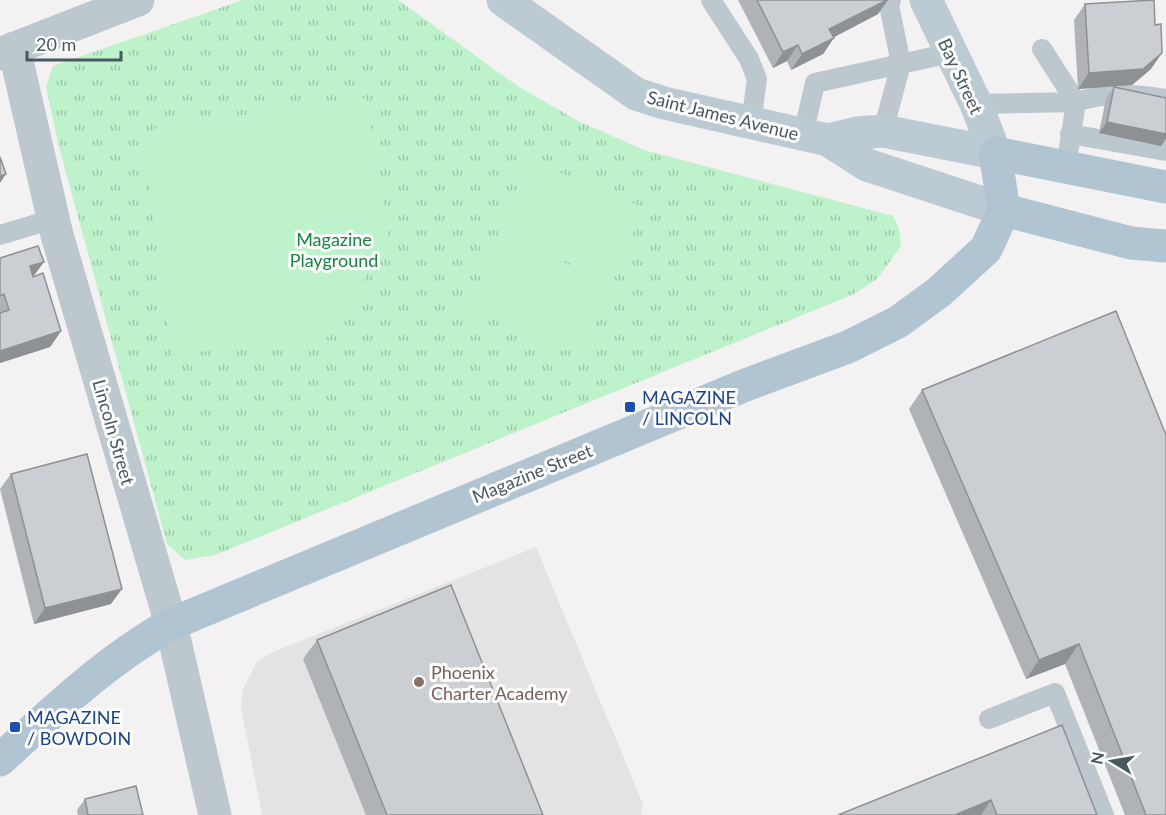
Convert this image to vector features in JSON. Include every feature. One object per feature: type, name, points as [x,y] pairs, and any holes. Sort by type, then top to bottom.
[{"type":"main road","name":"Saint James Avenue","points":[[503,0],[636,94],[664,104],[815,138],[874,168],[1004,210],[1131,243],[1166,246]]},
{"type":"main road","name":"Bay Street","points":[[926,0],[976,104],[995,153]]},
{"type":"main road","name":"Saint James Avenue","points":[[815,138],[883,131],[1166,187]]},
{"type":"main road","points":[[995,153],[1004,210]]},
{"type":"main road","name":"Magazine Street","points":[[0,760],[109,665],[143,640],[171,624],[743,386],[848,347],[898,322],[959,275],[986,249],[1004,210]]},
{"type":"street","points":[[7,51],[138,0]]},
{"type":"street","name":"Lincoln Street","points":[[7,51],[53,219],[171,624],[215,815]]},
{"type":"lane","points":[[711,0],[749,59],[757,79],[751,123]]},
{"type":"lane","points":[[883,131],[901,64],[889,2]]},
{"type":"lane","points":[[1042,49],[1076,102],[1066,167]]},
{"type":"lane","points":[[815,138],[815,83],[950,53]]},
{"type":"lane","points":[[976,104],[1076,102],[1097,95],[1166,99]]},
{"type":"lane","points":[[1070,134],[1128,141],[1166,151]]},
{"type":"lane","points":[[0,235],[53,219]]},
{"type":"lane","points":[[989,719],[1055,693],[1104,815]]},
{"type":"shaded area","name":"Phoenix Charter Academy","points":[[536,547],[643,804],[641,815],[262,815],[241,707],[243,689],[256,663],[271,653]]},
{"type":"green space","name":"Magazine Playground","points":[[243,0],[398,0],[519,87],[578,121],[644,150],[893,216],[899,229],[901,246],[877,279],[854,294],[215,555],[185,560],[167,544],[59,147],[46,87],[53,66]]},
{"type":"green space","points":[[366,98],[389,240],[328,337],[172,355],[144,151],[156,127]]},
{"type":"green space","points":[[529,160],[643,207],[613,281],[498,233]]},
{"type":"green space","points":[[498,235],[613,283],[582,356],[468,308]]},
{"type":"building","points":[[757,0],[887,0],[829,29],[834,38],[802,54],[798,45],[783,52]]},
{"type":"building","points":[[1154,0],[1155,25],[1161,24],[1162,53],[1143,69],[1089,73],[1085,4]]},
{"type":"building","points":[[1114,87],[1166,98],[1166,134],[1107,122]]},
{"type":"building","points":[[0,157],[6,174],[0,176]]},
{"type":"building","points":[[38,246],[44,262],[30,266],[33,277],[43,273],[61,331],[0,351],[0,313],[9,310],[4,294],[0,296],[0,258]]},
{"type":"building","points":[[1116,311],[1166,435],[1166,815],[1146,815],[1079,644],[1039,660],[922,390]]},
{"type":"building","points":[[87,454],[122,589],[45,608],[11,474]]},
{"type":"building","points":[[451,585],[543,815],[387,815],[317,640]]},
{"type":"building","points":[[1062,725],[1097,815],[997,815],[991,800],[955,815],[838,815]]},
{"type":"building","points":[[136,786],[143,815],[88,815],[85,799]]},
{"type":"place","name":"MAGAZINE / LINCOLN","points":[[630,407]]},
{"type":"place","name":"Phoenix Charter Academy","points":[[419,682]]},
{"type":"place","name":"MAGAZINE / BOWDOIN","points":[[15,727]]}]
